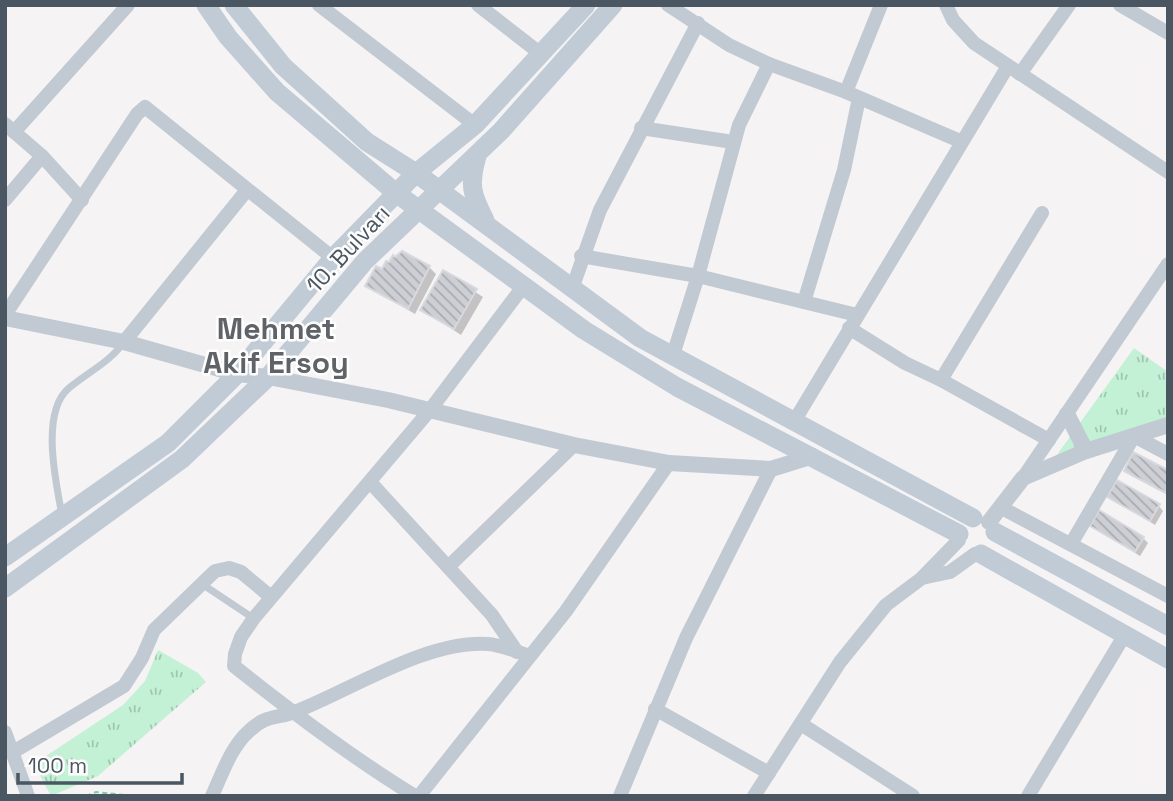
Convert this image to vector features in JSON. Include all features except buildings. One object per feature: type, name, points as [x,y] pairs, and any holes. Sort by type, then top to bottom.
[{"type":"main road","points":[[206,5],[228,37],[276,92],[396,193],[584,330],[677,387],[813,456],[959,537],[965,550],[978,554],[1168,659]]},
{"type":"main road","points":[[234,5],[283,66],[367,142],[416,173],[640,338],[989,520],[1168,626]]},
{"type":"main road","name":"10. Bulvarı","points":[[5,557],[63,519],[168,443],[237,374],[333,258],[416,173],[475,125],[586,5]]},
{"type":"main road","name":"10. Bulvarı","points":[[5,588],[182,459],[268,377],[365,261],[477,155],[613,5]]},
{"type":"main road","points":[[367,142],[408,156],[425,156],[458,140]]},
{"type":"main road","points":[[477,155],[470,180],[473,197],[487,224]]},
{"type":"main road","points":[[959,537],[963,523],[989,520]]},
{"type":"main road","points":[[978,554],[994,543],[989,520]]},
{"type":"street","points":[[82,200],[42,156],[9,128],[128,5]]},
{"type":"street","points":[[319,5],[475,125]]},
{"type":"street","points":[[478,5],[541,54]]},
{"type":"street","points":[[668,5],[729,44],[769,64],[852,95],[960,141]]},
{"type":"street","points":[[804,302],[844,170],[852,95],[881,5]]},
{"type":"street","points":[[946,5],[962,31],[1168,172]]},
{"type":"street","points":[[794,420],[960,141],[1014,69],[1069,5]]},
{"type":"street","points":[[1120,5],[1168,33]]},
{"type":"street","points":[[572,289],[581,256],[641,128],[698,23]]},
{"type":"street","points":[[673,355],[698,276],[733,142],[750,100],[769,64]]},
{"type":"street","points":[[333,258],[145,107],[137,114],[5,316],[124,342],[237,374],[268,377],[430,410],[669,463],[771,469],[813,456]]},
{"type":"street","points":[[641,128],[733,142]]},
{"type":"street","points":[[5,200],[42,156]]},
{"type":"street","points":[[124,342],[247,190]]},
{"type":"street","points":[[941,380],[1042,213]]},
{"type":"street","points":[[581,256],[698,276],[857,314]]},
{"type":"street","points":[[1168,264],[1023,478],[989,520],[1072,544],[1168,596]]},
{"type":"street","points":[[524,285],[430,410],[254,618],[241,637],[234,666],[349,756],[417,796],[523,654],[566,611],[669,463]]},
{"type":"street","points":[[849,328],[905,363],[1049,440]]},
{"type":"street","points":[[1067,414],[1086,451]]},
{"type":"street","points":[[1023,478],[1086,451],[1168,425]]},
{"type":"street","points":[[1133,436],[1168,454]]},
{"type":"street","points":[[1072,544],[1133,436]]},
{"type":"street","points":[[448,567],[574,444]]},
{"type":"street","points":[[620,796],[686,638],[771,469]]},
{"type":"street","points":[[370,483],[492,615],[523,654]]},
{"type":"street","points":[[754,796],[840,662],[886,606],[922,578],[959,537]]},
{"type":"street","points":[[922,578],[950,572],[978,554]]},
{"type":"street","points":[[13,752],[124,686],[142,658],[154,629],[215,571],[229,568],[241,572],[271,597]]},
{"type":"street","points":[[1028,796],[1125,636]]},
{"type":"street","points":[[212,796],[236,748],[249,730],[270,716],[294,713],[358,681],[450,648],[489,644],[523,654]]},
{"type":"street","points":[[655,709],[769,773]]},
{"type":"street","points":[[801,724],[914,796]]},
{"type":"street","points":[[5,732],[28,796]]},
{"type":"lane","points":[[63,519],[53,467],[52,440],[57,407],[66,390],[116,354],[124,342]]},
{"type":"lane","points":[[202,583],[254,618]]},
{"type":"path","points":[[86,796],[96,792],[134,796]]},
{"type":"green space","points":[[1134,348],[1168,372],[1168,420],[1051,463]]},
{"type":"green space","points":[[158,650],[198,673],[206,682],[98,776],[51,796],[34,764],[123,705],[145,681]]},
{"type":"district","name":"Mehmet Akif Ersoy","points":[[276,346]]}]
